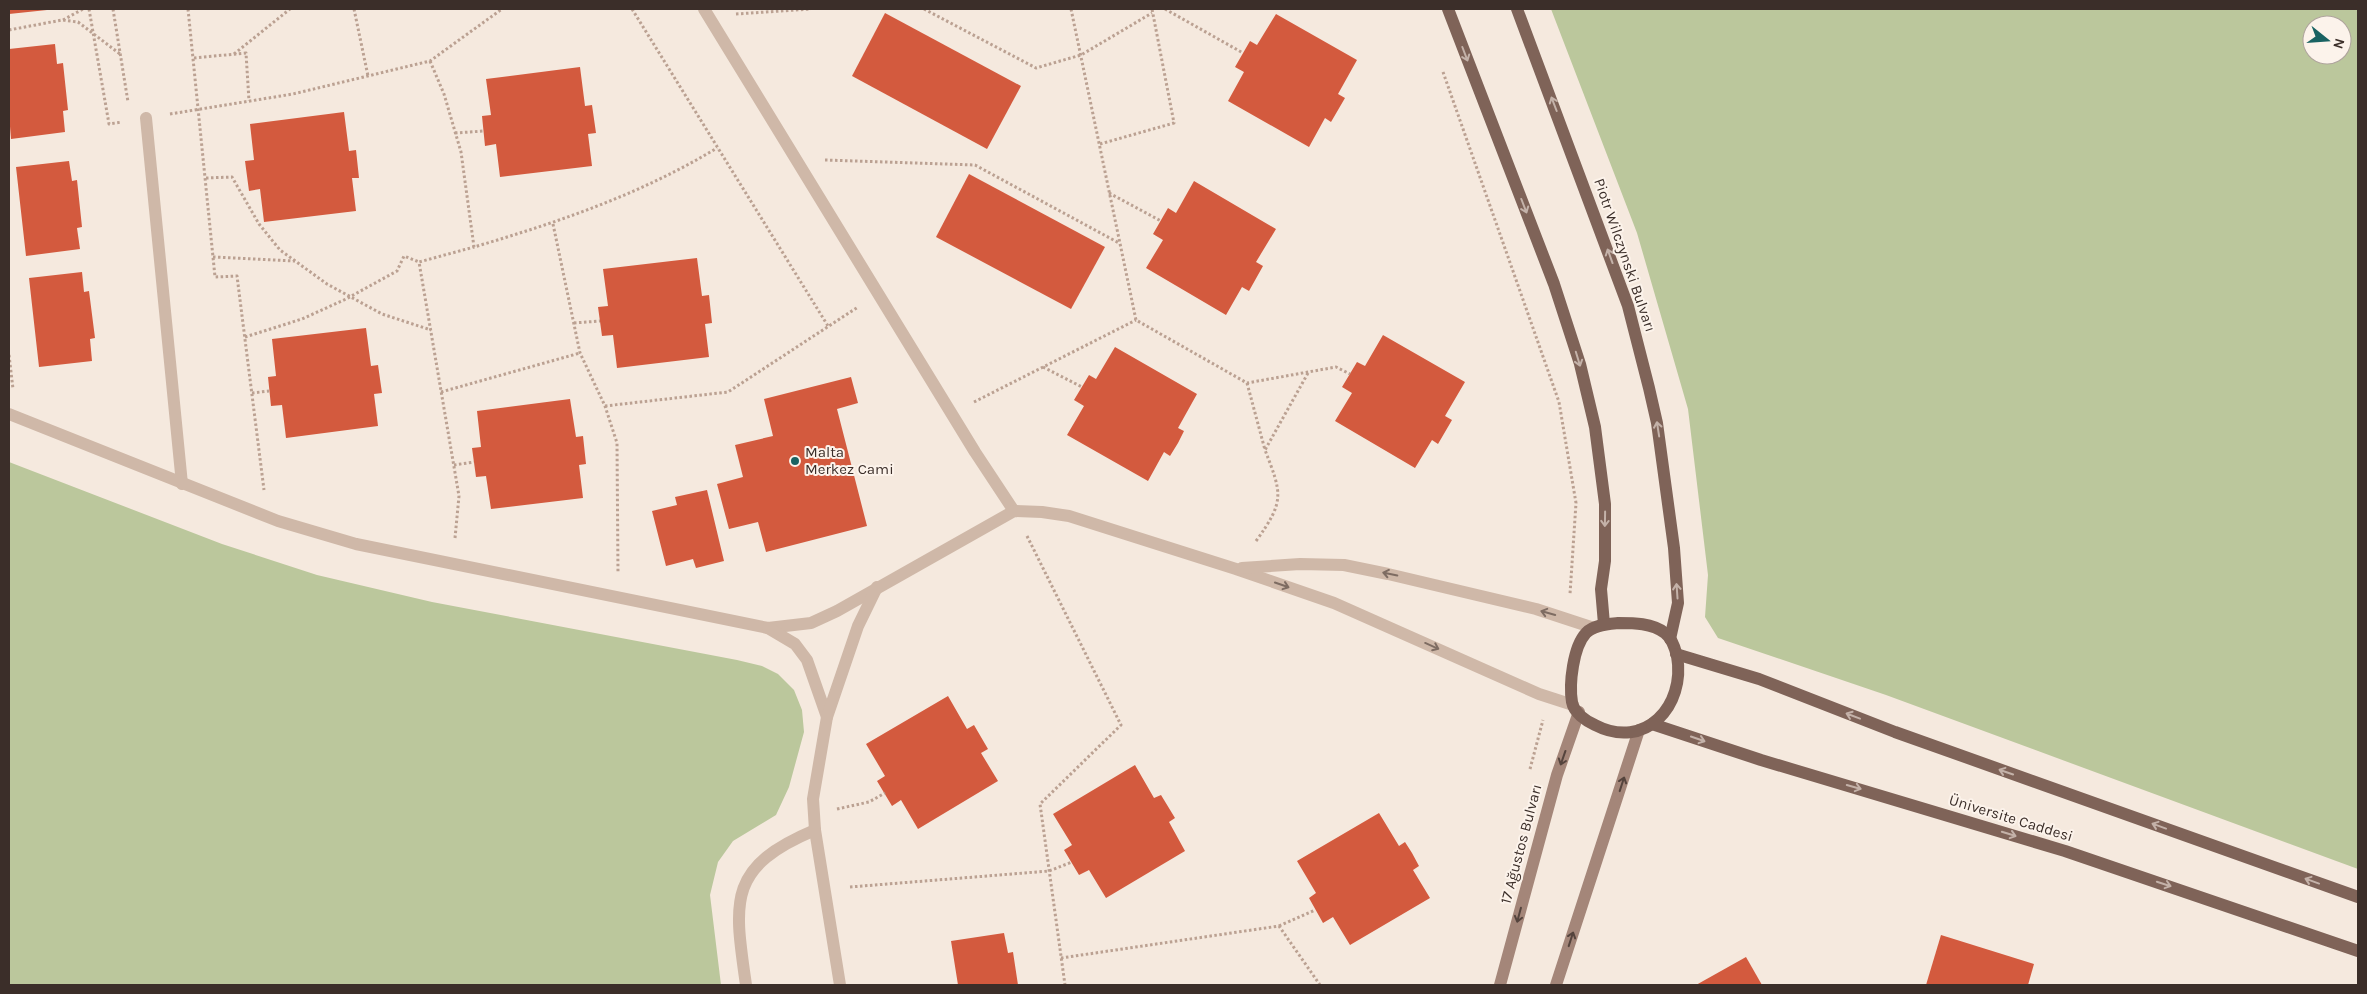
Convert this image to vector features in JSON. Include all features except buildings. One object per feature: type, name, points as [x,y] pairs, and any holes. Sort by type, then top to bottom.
[{"type":"main road","points":[[1448,9],[1554,284],[1580,364],[1594,427],[1605,504],[1605,561],[1599,626]]},
{"type":"main road","name":"Piotr Wilczynski Bulvarı","points":[[1517,9],[1628,306],[1649,388],[1657,422],[1674,548],[1678,603],[1670,639]]},
{"type":"main road","points":[[1638,623],[1660,631],[1670,639],[1676,654],[1678,679],[1668,708],[1652,724],[1639,730],[1619,732],[1602,729],[1584,720],[1576,709],[1570,689],[1578,648],[1586,632],[1599,626],[1638,623]]},
{"type":"main road","points":[[1676,654],[1759,679],[1895,732],[2358,897]]},
{"type":"main road","name":"17 Ağustos Bulvarı","points":[[1500,985],[1576,709]]},
{"type":"main road","name":"Üniversite Caddesi","points":[[1652,724],[1761,760],[1867,790],[2065,852],[2358,951]]},
{"type":"main road","points":[[1556,985],[1639,730]]},
{"type":"street","points":[[706,12],[879,292],[951,413],[1014,511]]},
{"type":"street","points":[[146,118],[182,484]]},
{"type":"street","points":[[12,416],[268,517],[356,544],[768,628],[794,644],[807,660],[827,717]]},
{"type":"street","points":[[768,628],[811,622],[837,611],[1014,511],[1069,516],[1236,569],[1334,603],[1576,709]]},
{"type":"street","points":[[1236,569],[1300,564],[1344,565],[1445,587],[1599,626]]},
{"type":"street","points":[[840,985],[815,830],[816,777],[827,717],[858,626],[877,587]]},
{"type":"street","points":[[746,985],[738,926],[739,898],[750,874],[767,856],[787,842],[815,830]]},
{"type":"path","points":[[9,30],[62,20],[83,9]]},
{"type":"path","points":[[89,9],[109,124],[293,94],[430,61],[502,9]]},
{"type":"path","points":[[112,9],[131,120]]},
{"type":"path","points":[[188,9],[215,277],[237,276],[268,517]]},
{"type":"path","points":[[234,54],[290,9]]},
{"type":"path","points":[[354,9],[368,76]]},
{"type":"path","points":[[632,9],[828,326]]},
{"type":"path","points":[[706,12],[766,13],[811,9]]},
{"type":"path","points":[[924,9],[1036,68],[1081,55],[1152,11],[1174,123],[1099,144]]},
{"type":"path","points":[[1070,9],[1136,320],[1247,383],[1336,368],[1350,374]]},
{"type":"path","points":[[1165,9],[1243,53]]},
{"type":"path","points":[[62,20],[78,22],[120,54]]},
{"type":"path","points":[[194,58],[246,53],[249,101]]},
{"type":"path","points":[[430,61],[461,152],[474,247]]},
{"type":"path","points":[[1440,65],[1560,402],[1576,503],[1566,618]]},
{"type":"path","points":[[455,133],[484,131]]},
{"type":"path","points":[[245,337],[302,319],[352,297],[397,271],[404,256],[419,262],[552,224],[617,200],[678,171],[717,148]]},
{"type":"path","points":[[797,160],[975,165],[1120,243]]},
{"type":"path","points":[[206,178],[232,178],[259,224],[280,250],[327,284],[382,314],[431,330]]},
{"type":"path","points":[[1109,193],[1161,221]]},
{"type":"path","points":[[552,224],[580,353],[604,406],[617,442],[618,596]]},
{"type":"path","points":[[213,257],[296,261]]},
{"type":"path","points":[[419,262],[459,496],[459,512],[449,564]]},
{"type":"path","points":[[604,406],[728,392],[879,292]]},
{"type":"path","points":[[951,413],[1136,320]]},
{"type":"path","points":[[574,323],[600,321]]},
{"type":"path","points":[[441,392],[580,353]]},
{"type":"path","points":[[9,355],[12,416]]},
{"type":"path","points":[[1043,367],[1082,387]]},
{"type":"path","points":[[1265,450],[1308,373]]},
{"type":"path","points":[[1236,569],[1267,526],[1279,497],[1279,484],[1265,450],[1247,383]]},
{"type":"path","points":[[252,393],[269,391]]},
{"type":"path","points":[[454,465],[474,462]]},
{"type":"path","points":[[1014,511],[1121,724],[1040,804],[1064,985]]},
{"type":"path","points":[[1528,777],[1549,697]]},
{"type":"path","points":[[814,812],[852,808],[869,802],[885,793]]},
{"type":"path","points":[[825,889],[1049,871],[1072,862]]},
{"type":"path","points":[[1061,958],[1279,926],[1316,910]]},
{"type":"path","points":[[1279,926],[1320,985]]},
{"type":"green space","points":[[1551,9],[2358,9],[2358,869],[1886,695],[1718,638],[1705,617],[1708,575],[1688,409],[1637,233]]},
{"type":"green space","points":[[9,462],[222,544],[317,575],[432,602],[737,660],[762,666],[778,674],[794,690],[802,710],[804,732],[789,787],[776,815],[733,841],[718,862],[710,895],[721,985],[9,985]]},
{"type":"place","name":"Malta Merkez Cami","points":[[795,461]]}]
